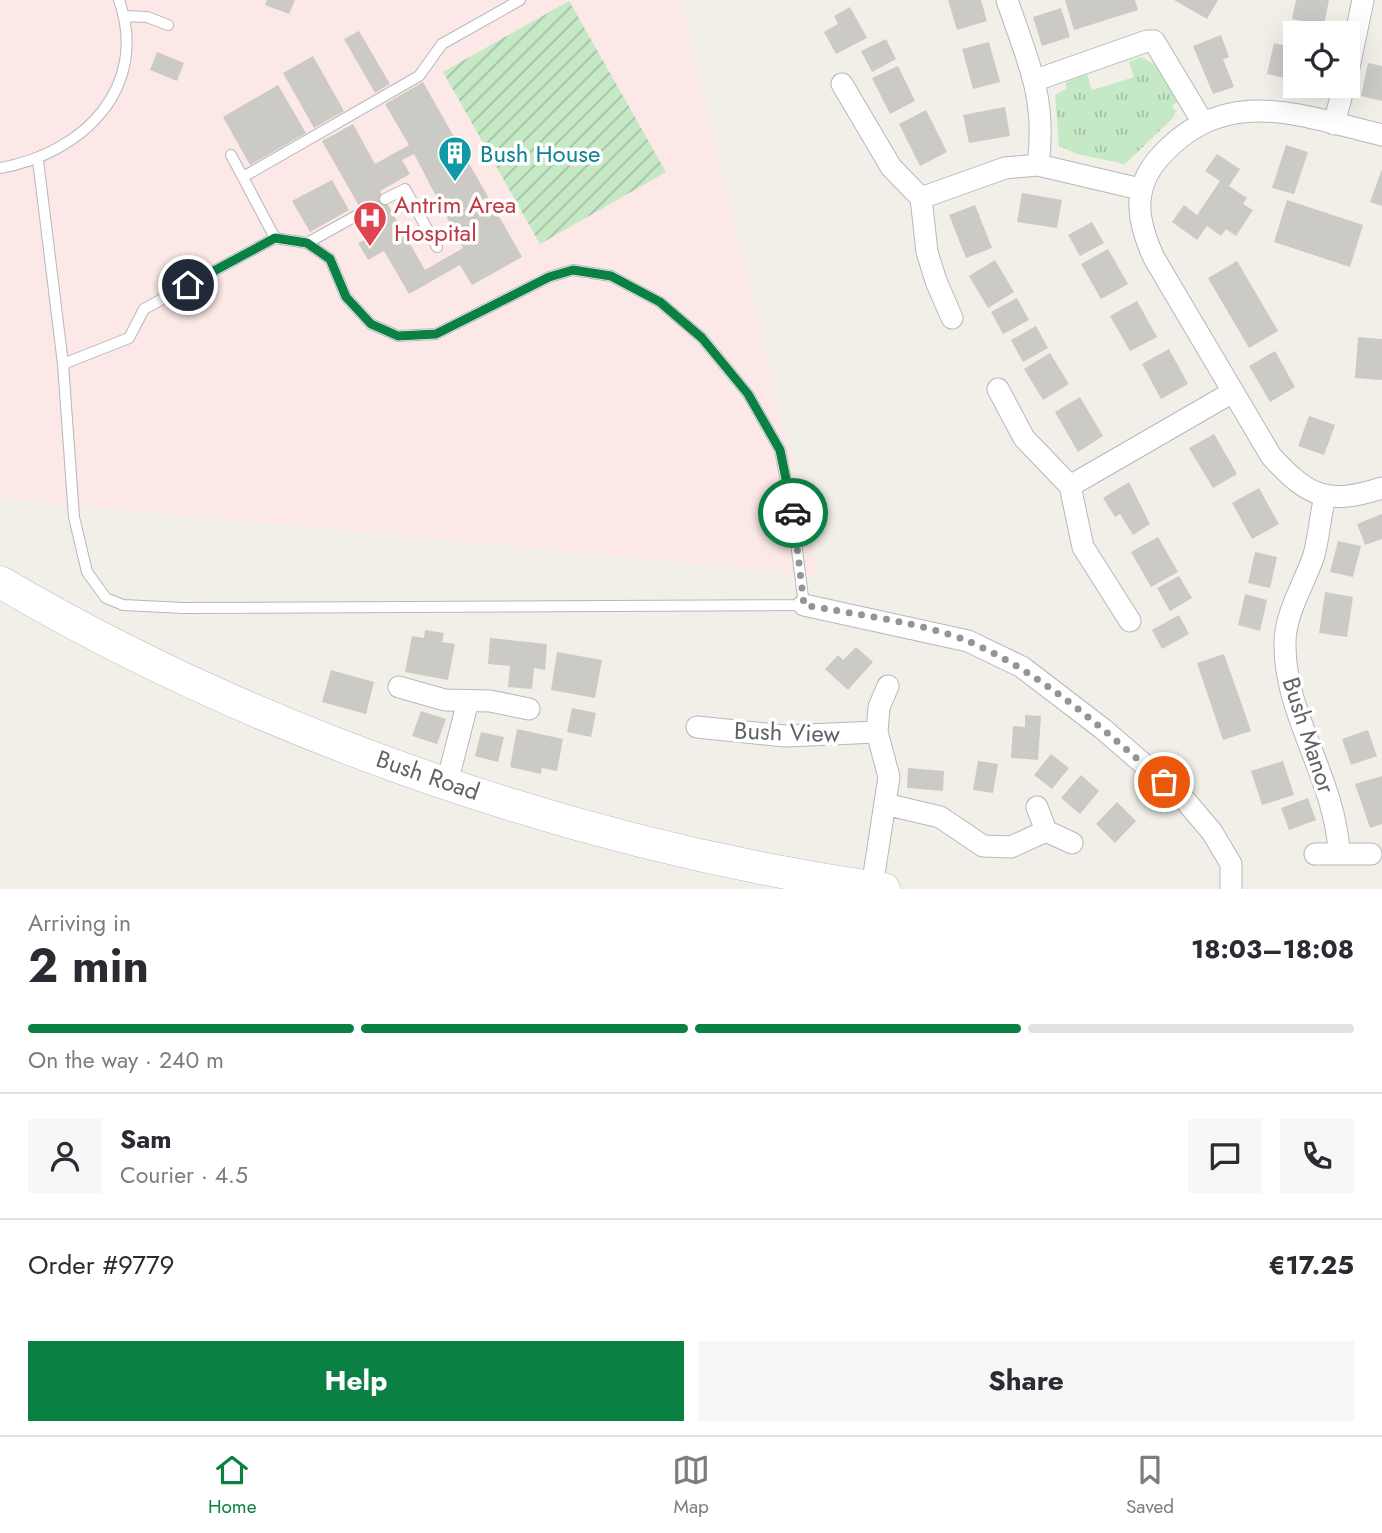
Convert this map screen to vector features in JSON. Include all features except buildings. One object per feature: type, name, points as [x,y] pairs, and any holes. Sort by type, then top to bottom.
[{"type":"main road","name":"Bush Road","points":[[0,582],[139,658],[335,743],[446,783],[687,853],[878,888]]},
{"type":"street","points":[[1007,0],[1036,80],[1042,125],[1038,165]]},
{"type":"street","points":[[1359,21],[1363,0]]},
{"type":"street","points":[[1036,80],[1147,41],[1154,41],[1202,121]]},
{"type":"street","points":[[842,84],[891,167],[921,198],[927,253],[952,318]]},
{"type":"street","points":[[1334,124],[1341,98]]},
{"type":"street","points":[[1382,135],[1295,115],[1255,111],[1227,114],[1202,121],[1165,151],[1146,174],[1140,189],[1139,214],[1147,243],[1231,393],[1277,462],[1308,488],[1325,497],[1341,498],[1382,488]]},
{"type":"street","points":[[921,198],[1005,168],[1038,165],[1140,189]]},
{"type":"street","points":[[998,389],[1024,438],[1070,486],[1083,547],[1130,621]]},
{"type":"street","points":[[1070,486],[1231,393]]},
{"type":"street","name":"Bush Manor","points":[[1325,497],[1319,537],[1297,596],[1284,644],[1295,700],[1338,829],[1339,853]]},
{"type":"street","points":[[804,605],[968,640],[1022,667],[1103,729],[1184,799],[1212,832],[1231,864],[1231,889]]},
{"type":"street","points":[[878,888],[889,777],[877,732],[879,707],[888,686]]},
{"type":"street","points":[[398,687],[445,700],[490,701],[529,709]]},
{"type":"street","points":[[446,783],[468,701]]},
{"type":"street","name":"Bush View","points":[[697,727],[785,736],[877,732]]},
{"type":"street","points":[[885,804],[940,817],[983,846],[1011,847],[1046,831]]},
{"type":"street","points":[[1037,807],[1046,831],[1072,843]]},
{"type":"street","points":[[1315,854],[1371,854]]},
{"type":"lane","points":[[0,168],[38,160],[79,137],[98,118],[113,96],[125,54],[127,38],[119,0]]},
{"type":"lane","points":[[243,177],[419,76],[442,44],[520,0]]},
{"type":"lane","points":[[124,16],[146,17],[168,25]]},
{"type":"lane","points":[[232,155],[275,238]]},
{"type":"lane","points":[[38,160],[62,365],[74,517],[82,556],[97,588],[106,598],[123,605],[287,609],[804,605],[792,511],[780,450],[748,394],[702,338],[660,302],[611,276],[573,270],[549,277],[436,334],[398,336],[371,324],[346,297],[330,259],[307,243],[275,238],[144,309],[129,338],[62,365]]},
{"type":"lane","points":[[385,200],[405,189],[438,247]]},
{"type":"lane","points":[[307,243],[363,212]]},
{"type":"shaded area","name":"Antrim Area Hospital","points":[[0,0],[681,0],[819,575],[6,499],[0,495]]},
{"type":"green space","points":[[569,1],[666,172],[540,244],[443,72]]},
{"type":"green space","points":[[1141,57],[1157,66],[1177,102],[1172,106],[1176,111],[1173,118],[1125,164],[1077,154],[1059,146],[1055,95],[1066,89],[1066,82],[1087,74],[1092,90],[1134,77],[1129,62]]},
{"type":"way so far","points":[[793,513],[804,605],[899,623],[968,640],[1022,667],[1103,729],[1164,782]]},
{"type":"place","name":"Bush House","points":[[455,183]]},
{"type":"place","name":"Antrim Area Hospital","points":[[370,248]]},
{"type":"route","points":[[188,285],[275,238],[307,243],[330,259],[346,297],[371,324],[398,336],[436,334],[549,277],[573,270],[611,276],[660,302],[702,338],[748,394],[780,450],[793,513]]}]
